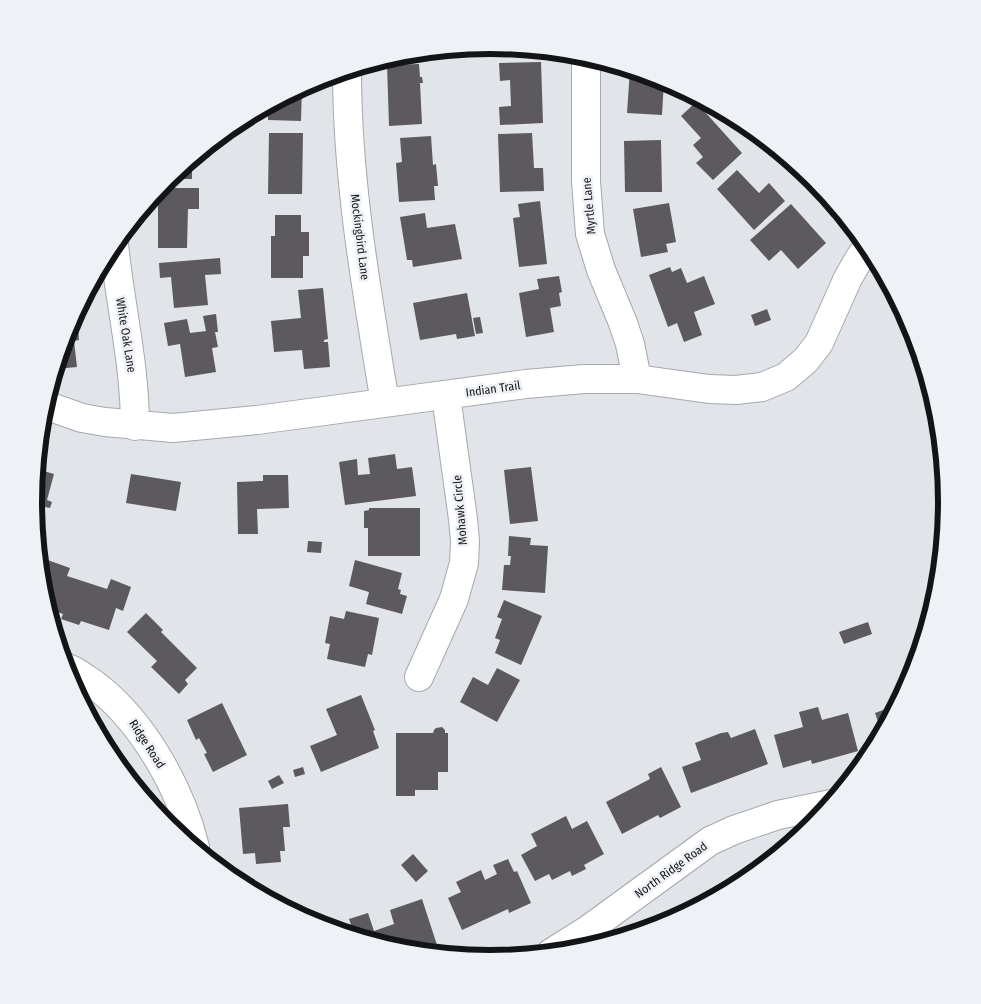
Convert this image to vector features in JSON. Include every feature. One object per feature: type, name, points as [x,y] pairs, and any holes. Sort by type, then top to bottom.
[{"type":"street","name":"Myrtle Lane","points":[[586,65],[586,181],[590,234],[601,270],[625,330],[638,379]]},
{"type":"street","name":"Mockingbird Lane","points":[[347,78],[352,170],[366,286],[385,403]]},
{"type":"street","name":"Indian Trail","points":[[53,408],[82,418],[135,426],[173,428],[204,426],[446,396],[526,384],[584,379],[638,379],[680,386],[736,390],[762,386],[786,378],[806,360],[819,343],[848,278],[863,253]]},
{"type":"street","name":"White Oak Lane","points":[[115,258],[134,383],[135,426]]},
{"type":"street","name":"Mohawk Circle","points":[[419,677],[454,599],[464,563],[463,519],[446,396]]},
{"type":"street","name":"Ridge Road","points":[[78,674],[112,698],[150,745],[183,810],[192,836]]},
{"type":"street","name":"North Ridge Road","points":[[567,943],[710,841],[734,830],[770,818],[818,807]]},
{"type":"building","points":[[541,62],[543,123],[500,125],[499,107],[511,106],[510,80],[500,81],[499,63]]},
{"type":"building","points":[[419,64],[420,77],[422,77],[423,83],[420,83],[422,124],[389,126],[387,66]]},
{"type":"building","points":[[630,76],[664,89],[662,115],[627,113]]},
{"type":"building","points":[[302,96],[301,121],[268,120],[268,113]]},
{"type":"building","points":[[695,103],[699,106],[742,153],[713,180],[696,163],[703,157],[693,145],[701,138],[681,116]]},
{"type":"building","points":[[269,133],[303,133],[302,194],[268,194]]},
{"type":"building","points":[[532,133],[534,168],[543,168],[544,191],[500,192],[498,134]]},
{"type":"building","points":[[431,136],[433,165],[436,164],[438,186],[434,186],[435,200],[399,202],[396,163],[402,162],[400,138]]},
{"type":"building","points":[[661,140],[662,192],[625,192],[624,141]]},
{"type":"building","points":[[192,168],[192,179],[180,179]]},
{"type":"building","points":[[737,170],[759,193],[769,183],[785,201],[754,230],[717,189]]},
{"type":"building","points":[[171,188],[199,188],[199,209],[188,209],[187,248],[158,248],[158,203]]},
{"type":"building","points":[[540,201],[547,264],[519,267],[513,218],[520,217],[518,204]]},
{"type":"building","points":[[669,203],[676,242],[666,244],[668,252],[641,257],[633,209]]},
{"type":"building","points":[[791,204],[826,243],[798,269],[781,250],[769,261],[750,240]]},
{"type":"building","points":[[425,213],[427,228],[455,224],[462,259],[413,267],[412,260],[407,260],[400,217]]},
{"type":"building","points":[[275,215],[301,215],[301,232],[309,232],[309,256],[303,256],[303,278],[271,278],[271,236],[275,236]]},
{"type":"building","points":[[220,258],[221,274],[205,275],[208,305],[174,308],[171,277],[160,278],[159,263]]},
{"type":"building","points":[[670,267],[672,272],[681,268],[687,283],[704,276],[715,304],[694,312],[702,335],[684,342],[677,323],[668,327],[649,275]]},
{"type":"building","points":[[559,276],[562,292],[559,293],[561,306],[550,308],[554,332],[526,337],[519,293],[539,289],[537,279]]},
{"type":"building","points":[[323,288],[328,339],[324,340],[324,342],[328,342],[330,367],[304,369],[302,350],[274,352],[271,321],[301,318],[298,290]]},
{"type":"building","points":[[467,293],[475,336],[457,339],[456,334],[420,340],[413,303]]},
{"type":"building","points":[[767,309],[771,320],[755,326],[751,315]]},
{"type":"building","points":[[216,314],[218,332],[215,332],[218,347],[212,348],[216,372],[185,377],[180,344],[168,346],[164,323],[187,319],[190,333],[206,331],[203,316]]},
{"type":"building","points":[[480,317],[483,333],[476,334],[473,318]]},
{"type":"building","points":[[78,328],[79,340],[74,341],[77,367],[63,368]]},
{"type":"building","points":[[395,454],[397,469],[412,467],[416,496],[345,505],[339,462],[357,459],[358,475],[370,474],[368,458]]},
{"type":"building","points":[[531,467],[538,521],[510,524],[504,470]]},
{"type":"building","points":[[43,471],[54,474],[47,500],[52,502],[50,508],[42,507],[42,502]]},
{"type":"building","points":[[131,474],[181,482],[176,511],[126,503]]},
{"type":"building","points":[[263,475],[288,475],[289,508],[257,509],[258,534],[238,534],[237,482],[263,481]]},
{"type":"building","points":[[369,508],[420,508],[420,556],[368,556],[368,528],[364,528],[364,511],[369,510]]},
{"type":"building","points":[[509,536],[531,538],[530,545],[548,546],[545,593],[502,590],[504,565],[510,565],[511,556],[508,556]]},
{"type":"building","points":[[308,541],[322,542],[321,553],[307,552]]},
{"type":"building","points":[[46,559],[70,568],[67,576],[107,589],[111,579],[131,587],[123,611],[116,608],[109,630],[81,621],[79,625],[61,619],[63,614],[57,612]]},
{"type":"building","points":[[355,560],[402,573],[398,589],[401,590],[400,594],[407,596],[402,614],[366,604],[369,592],[349,586]]},
{"type":"building","points":[[504,600],[542,616],[521,665],[495,653],[500,640],[495,638],[502,619],[497,617]]},
{"type":"building","points":[[346,611],[379,618],[372,655],[368,654],[365,667],[327,659],[330,644],[325,643],[330,616],[344,619]]},
{"type":"building","points":[[146,613],[163,630],[161,632],[197,668],[185,680],[188,684],[179,694],[151,667],[157,661],[127,632]]},
{"type":"building","points":[[868,622],[872,634],[844,644],[839,632]]},
{"type":"building","points":[[497,668],[520,680],[497,722],[460,702],[473,677],[488,685]]},
{"type":"building","points":[[361,695],[375,730],[373,731],[379,748],[321,772],[310,746],[337,735],[326,709]]},
{"type":"building","points":[[222,703],[247,755],[213,772],[204,754],[207,753],[199,738],[196,740],[187,720]]},
{"type":"building","points":[[818,707],[822,720],[848,713],[858,751],[812,764],[811,760],[783,768],[774,735],[803,727],[799,712]]},
{"type":"building","points":[[887,708],[879,724],[875,713]]},
{"type":"building","points":[[442,727],[445,733],[448,733],[448,772],[438,772],[438,790],[415,790],[415,796],[396,796],[396,733],[433,733],[436,728]]},
{"type":"building","points":[[755,729],[768,764],[691,793],[682,767],[701,760],[695,743],[721,733],[728,732],[731,738]]},
{"type":"building","points":[[303,767],[305,774],[295,777],[293,770]]},
{"type":"building","points":[[661,767],[681,807],[660,818],[658,815],[622,834],[606,802],[650,779],[648,774]]},
{"type":"building","points":[[279,775],[284,783],[272,789],[268,781]]},
{"type":"building","points":[[288,804],[290,827],[283,827],[285,851],[280,851],[281,862],[256,864],[255,853],[243,854],[239,808]]},
{"type":"building","points":[[566,816],[572,829],[587,821],[604,854],[584,865],[586,869],[572,876],[570,871],[552,880],[549,874],[535,881],[521,855],[537,846],[531,834]]},
{"type":"building","points":[[413,854],[428,871],[416,882],[401,865]]},
{"type":"building","points":[[508,859],[514,872],[517,871],[531,903],[509,913],[508,909],[462,930],[448,898],[461,892],[456,882],[481,870],[485,880],[497,874],[493,865]]},
{"type":"building","points":[[422,899],[438,947],[375,935],[352,928],[349,919],[368,913],[374,931],[394,924],[390,910]]}]
